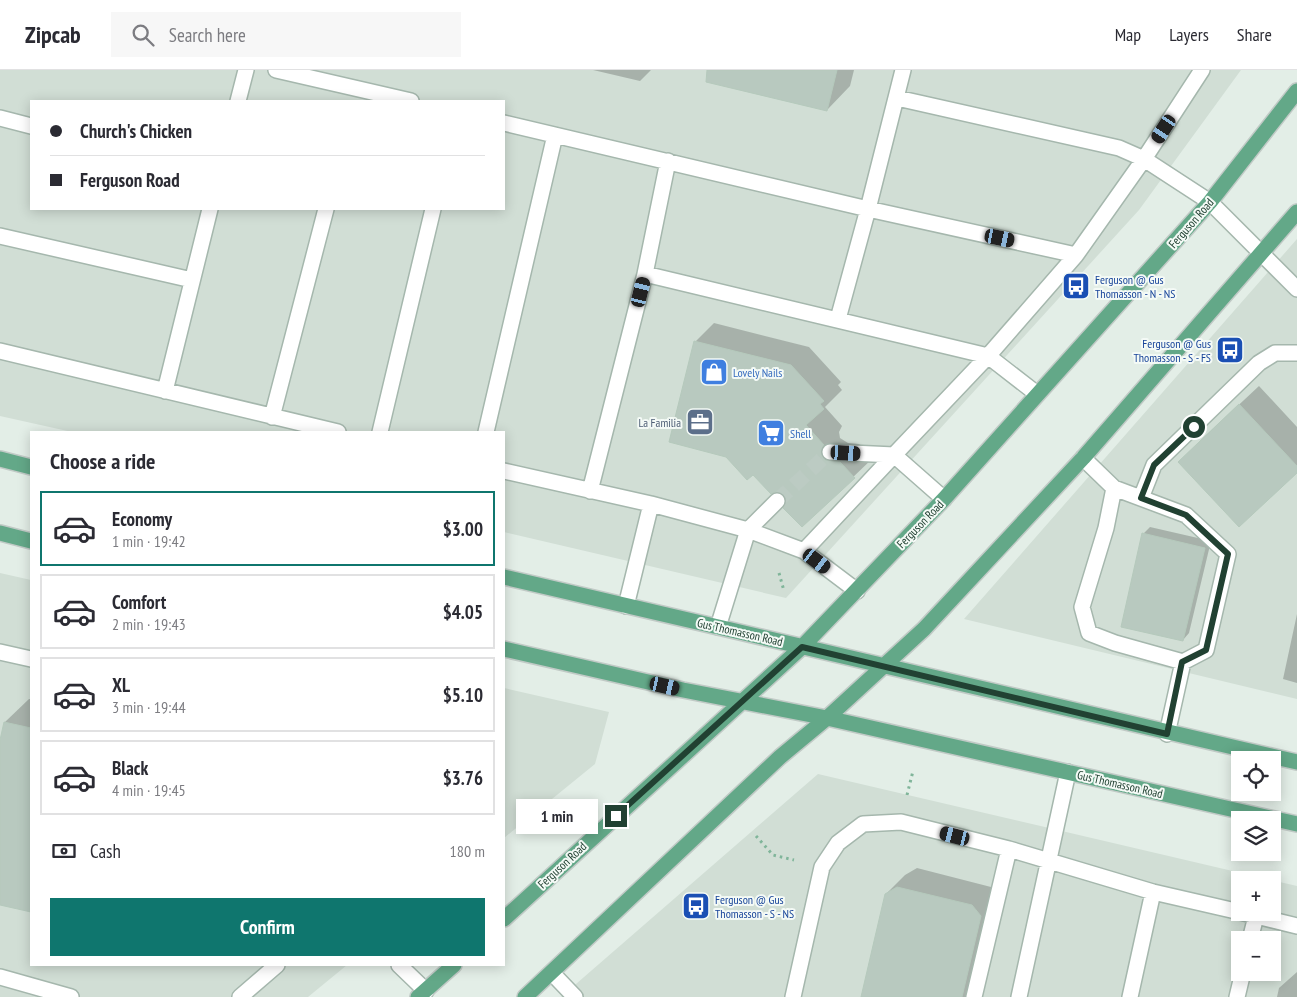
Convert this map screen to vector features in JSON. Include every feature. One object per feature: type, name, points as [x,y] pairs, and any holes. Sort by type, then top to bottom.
[{"type":"main road","name":"Ferguson Road","points":[[505,918],[700,738],[743,702],[802,647],[857,591],[944,499],[1210,202],[1297,91]]},
{"type":"main road","points":[[525,997],[780,757],[828,718],[924,629],[1083,458],[1297,212]]},
{"type":"main road","points":[[0,459],[30,467]]},
{"type":"main road","points":[[0,533],[30,541]]},
{"type":"main road","name":"Gus Thomasson Road","points":[[505,577],[1167,734],[1297,762]]},
{"type":"main road","name":"Gus Thomasson Road","points":[[505,649],[743,702],[828,718],[1297,824]]},
{"type":"main road","points":[[422,994],[453,966]]},
{"type":"lane","points":[[238,100],[246,70]]},
{"type":"lane","points":[[276,70],[356,95],[402,100]]},
{"type":"lane","points":[[838,320],[903,70]]},
{"type":"lane","points":[[804,551],[988,356],[1076,255],[1144,159],[1202,70]]},
{"type":"lane","points":[[897,98],[1119,148],[1144,159],[1210,202],[1297,289]]},
{"type":"lane","points":[[0,118],[30,126]]},
{"type":"lane","points":[[505,123],[868,209],[1076,255]]},
{"type":"lane","points":[[486,431],[555,135]]},
{"type":"lane","points":[[590,490],[645,274],[668,161]]},
{"type":"lane","points":[[165,391],[210,210]]},
{"type":"lane","points":[[272,416],[326,210]]},
{"type":"lane","points":[[380,431],[433,210]]},
{"type":"lane","points":[[0,236],[192,280]]},
{"type":"lane","points":[[645,274],[988,356],[1038,394]]},
{"type":"lane","points":[[0,351],[334,431]]},
{"type":"lane","points":[[1141,498],[1154,465],[1259,363],[1275,353],[1297,353]]},
{"type":"lane","points":[[830,452],[894,455],[944,499]]},
{"type":"lane","points":[[1083,458],[1114,488],[1186,515],[1228,554],[1206,650],[1182,662],[1115,643],[1089,633],[1082,607],[1106,528],[1114,488]]},
{"type":"lane","points":[[505,471],[651,504],[748,530],[804,551],[857,591]]},
{"type":"lane","points":[[718,627],[748,530],[777,501]]},
{"type":"lane","points":[[626,606],[651,504]]},
{"type":"lane","points":[[0,652],[30,659]]},
{"type":"lane","points":[[1167,734],[1182,662]]},
{"type":"lane","points":[[1019,997],[1068,772]]},
{"type":"lane","points":[[792,997],[822,867],[838,843],[862,824],[900,822],[1009,849],[1153,892],[1231,910]]},
{"type":"lane","points":[[974,997],[1009,849]]},
{"type":"lane","points":[[1130,997],[1153,892]]},
{"type":"lane","points":[[1276,921],[1297,926]]},
{"type":"lane","points":[[240,997],[276,966]]},
{"type":"lane","points":[[400,966],[422,994]]},
{"type":"lane","points":[[552,972],[575,997]]},
{"type":"lane","points":[[0,977],[71,997]]},
{"type":"lane","points":[[1237,997],[1241,981]]},
{"type":"path","points":[[756,836],[774,855],[822,867]]},
{"type":"shaded area","points":[[0,70],[1241,70],[1139,210],[786,598],[505,532],[505,431],[68,431],[0,416]]},
{"type":"shaded area","points":[[1297,239],[1297,699],[964,619]]},
{"type":"shaded area","points":[[0,573],[30,580],[30,966],[346,966],[308,997],[0,997]]},
{"type":"shaded area","points":[[505,688],[609,712],[595,764],[505,837]]},
{"type":"shaded area","points":[[818,774],[1233,871],[1231,871],[1231,921],[1281,921],[1281,882],[1297,886],[1297,997],[561,997]]},
{"type":"building","points":[[707,70],[837,70],[827,111],[706,82]]},
{"type":"building","points":[[694,341],[791,365],[824,401],[820,404],[824,409],[806,425],[824,445],[821,452],[825,460],[840,462],[855,478],[802,527],[783,508],[786,499],[783,494],[775,492],[771,494],[753,475],[747,480],[726,457],[669,442]]},
{"type":"building","points":[[1239,404],[1297,466],[1297,473],[1239,527],[1178,462]]},
{"type":"building","points":[[1142,533],[1205,548],[1183,641],[1121,627]]},
{"type":"building","points":[[4,722],[30,728],[30,912],[0,905],[0,740]]},
{"type":"building","points":[[897,887],[972,905],[981,916],[962,997],[861,997],[885,894]]},
{"type":"tunnel","points":[[777,501],[830,452]]},
{"type":"place","name":"Ferguson @ Gus Thomasson - N - NS","points":[[1076,286]]},
{"type":"place","name":"Ferguson @ Gus Thomasson - S - FS","points":[[1230,350]]},
{"type":"place","name":"Lovely Nails","points":[[714,372]]},
{"type":"place","name":"La Familia","points":[[700,422]]},
{"type":"place","name":"Shell","points":[[771,433]]},
{"type":"place","name":"Ferguson @ Gus Thomasson - S - NS","points":[[696,906]]},
{"type":"route","points":[[616,816],[802,647],[1167,734],[1182,662],[1206,650],[1228,554],[1186,515],[1141,498],[1154,465],[1194,427]]}]
